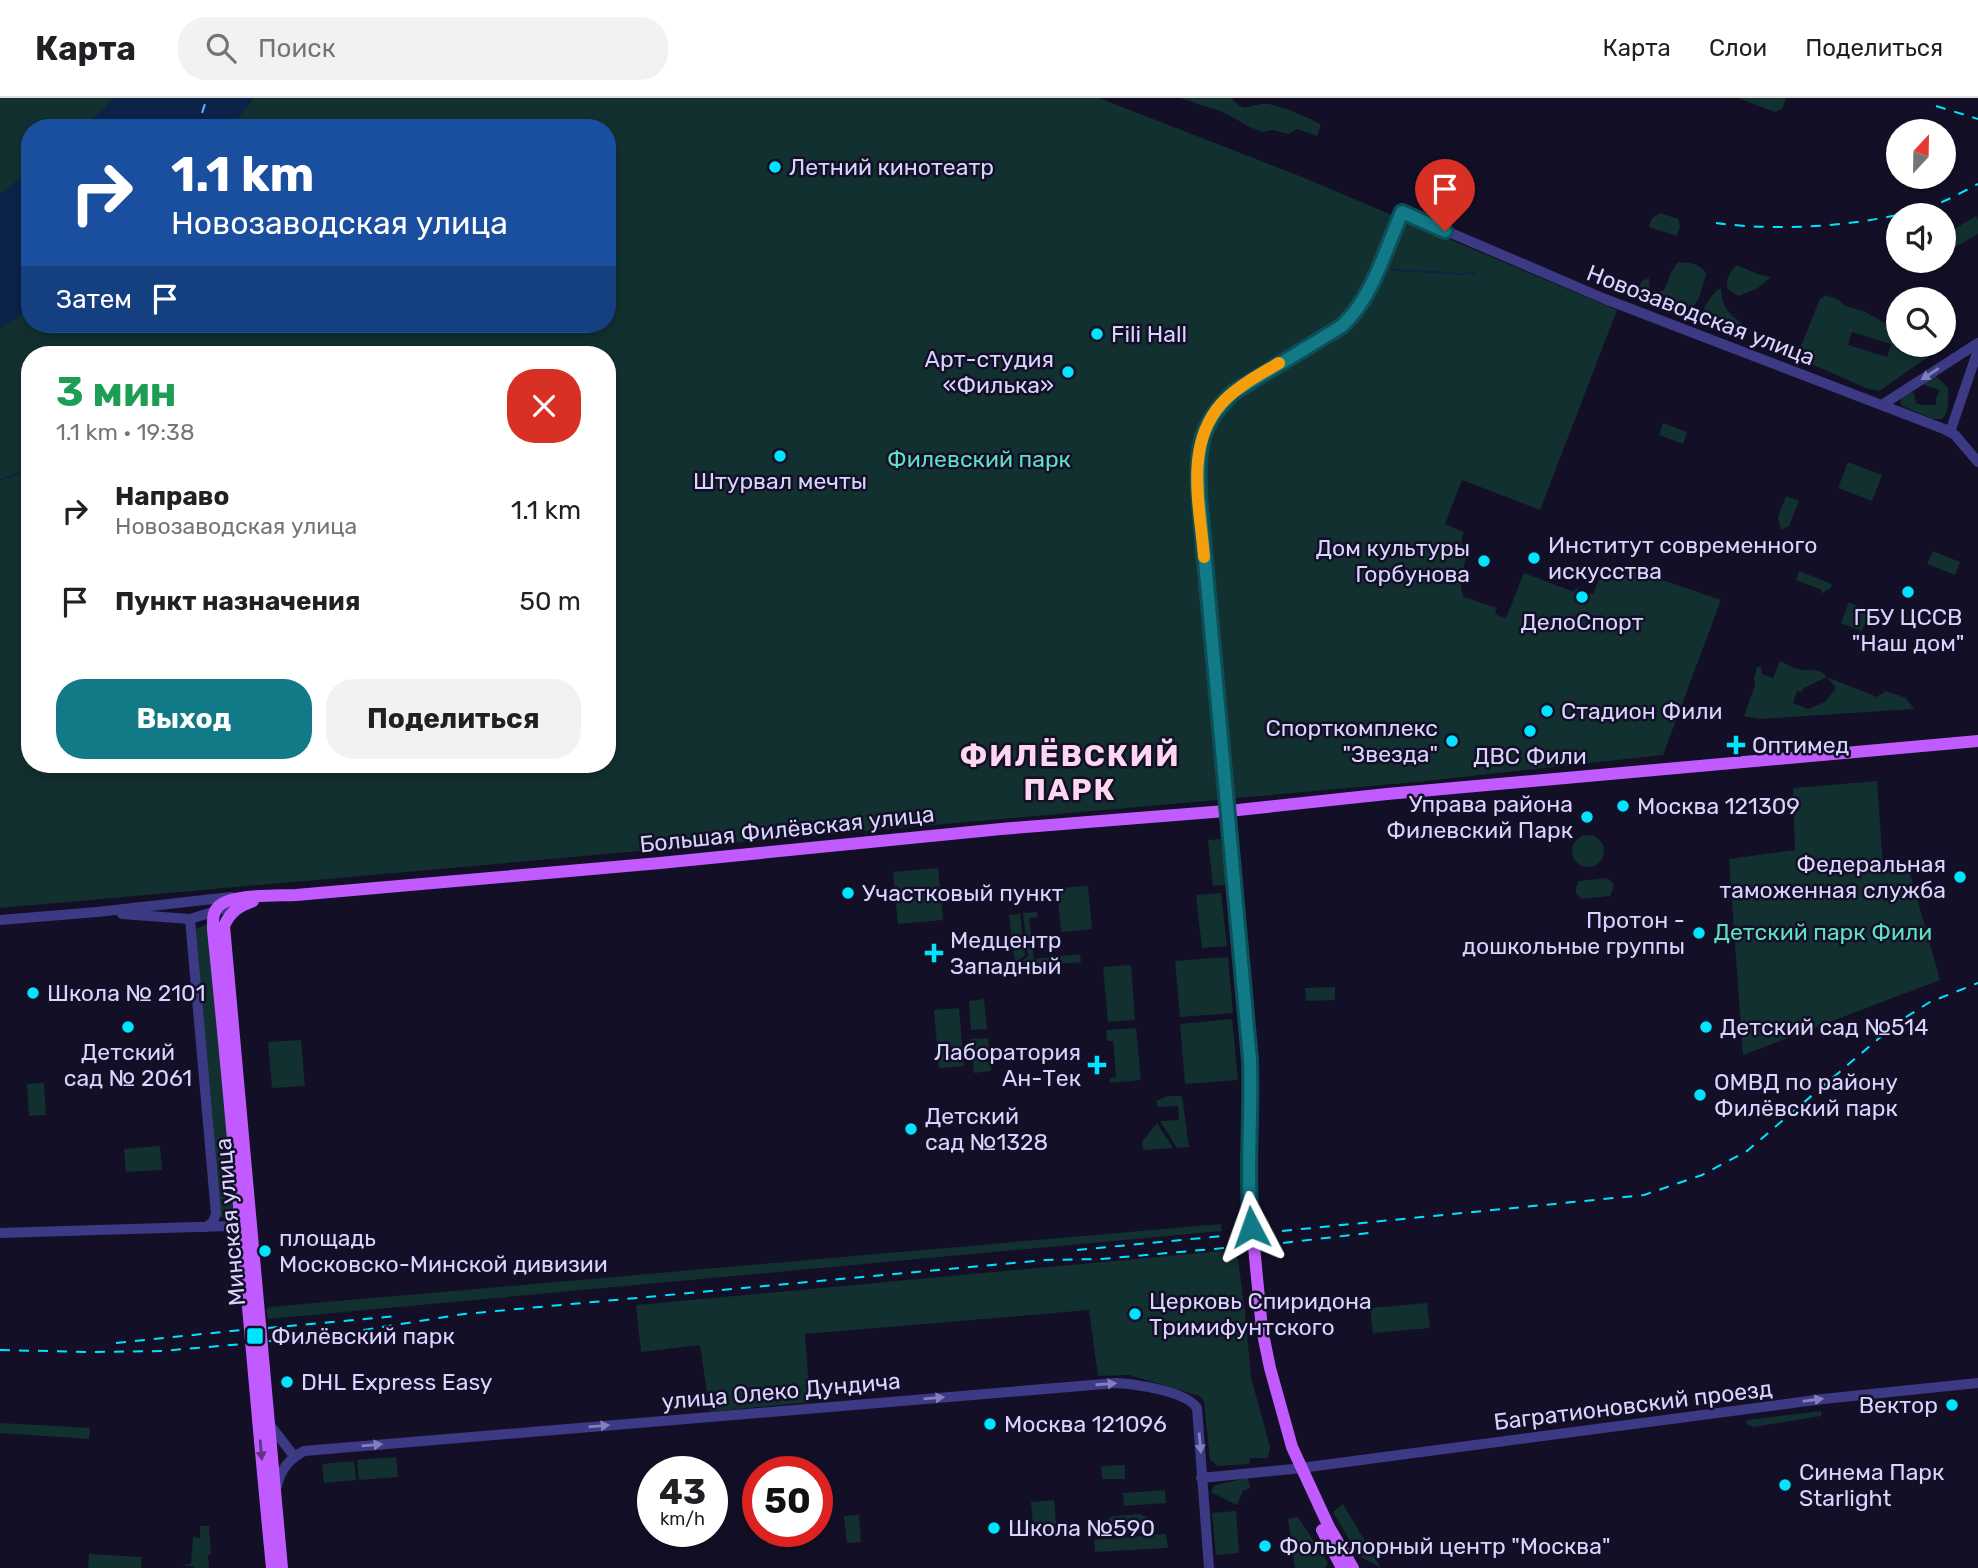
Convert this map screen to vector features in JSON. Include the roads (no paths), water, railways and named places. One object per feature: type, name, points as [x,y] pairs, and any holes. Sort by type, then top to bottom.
[{"type":"main road","name":"Большая Филёвская улица","points":[[242,901],[267,896],[660,863],[1014,828],[1227,811],[1978,741]]},
{"type":"main road","points":[[1227,811],[1250,1060],[1248,1173],[1258,1304],[1277,1424],[1338,1565]]},
{"type":"main road","points":[[215,911],[220,905],[242,901]]},
{"type":"main road","points":[[218,928],[242,901]]},
{"type":"main road","name":"Минская улица","points":[[215,911],[247,1224],[272,1568]]},
{"type":"main road","name":"Минская улица","points":[[256,1346],[270,1425],[282,1568]]},
{"type":"main road","points":[[1297,1468],[1353,1568]]},
{"type":"street","name":"Новозаводская улица","points":[[1227,811],[1199,494],[1199,446],[1222,402],[1352,317],[1366,293],[1402,212],[1613,302],[1950,432],[1978,462]]},
{"type":"street","points":[[1882,405],[1978,343]]},
{"type":"street","points":[[1950,432],[1978,350]]},
{"type":"street","name":"Большая Филёвская улица","points":[[0,920],[186,901],[242,901]]},
{"type":"street","name":"Большая Филёвская улица","points":[[186,901],[205,905],[215,911]]},
{"type":"street","name":"Большая Филёвская улица","points":[[97,912],[195,917],[215,911]]},
{"type":"street","points":[[195,917],[218,928]]},
{"type":"street","name":"Минская улица","points":[[195,917],[216,1214],[213,1222],[206,1227]]},
{"type":"street","points":[[0,1233],[247,1224]]},
{"type":"street","name":"Багратионовский проезд","points":[[1297,1468],[1823,1399],[1978,1383]]},
{"type":"street","name":"улица Олеко Дундича","points":[[294,1456],[304,1451],[1128,1384],[1163,1391],[1195,1405],[1209,1568]]},
{"type":"street","points":[[270,1425],[294,1456],[283,1469],[276,1492]]},
{"type":"street","points":[[1201,1478],[1297,1468]]},
{"type":"water","points":[[114,98],[253,98],[237,119],[92,119]]},
{"type":"water","points":[[21,178],[21,314],[0,329],[0,195]]},
{"type":"waterway","points":[[1392,270],[1452,273]]},
{"type":"waterway","points":[[1465,273],[1475,273]]},
{"type":"waterway","points":[[1455,274],[1462,274]]},
{"type":"waterway","points":[[0,480],[21,472]]},
{"type":"railway","points":[[1936,106],[1978,119]]},
{"type":"railway","points":[[1716,223],[1797,227],[1883,218],[1934,205],[1978,184]]},
{"type":"railway","points":[[1282,1231],[1644,1195],[1702,1175],[1747,1151],[1898,1022],[1930,1002],[1978,983]]},
{"type":"railway","points":[[1283,1243],[1377,1232]]},
{"type":"railway","points":[[1077,1250],[1223,1236]]},
{"type":"railway","points":[[269,1341],[326,1336],[464,1314],[1045,1260],[1101,1259],[1224,1248]]},
{"type":"railway","points":[[268,1328],[397,1316]]},
{"type":"railway","points":[[116,1343],[241,1330]]},
{"type":"railway","points":[[0,1350],[162,1351],[243,1344]]},
{"type":"place","name":"Летний кинотеатр","points":[[775,167]]},
{"type":"place","name":"Fili Hall","points":[[1097,334]]},
{"type":"place","name":"Арт-студия «Филька»","points":[[1068,372]]},
{"type":"place","name":"Штурвал мечты","points":[[780,456]]},
{"type":"place","name":"Институт современного искусства","points":[[1534,558]]},
{"type":"place","name":"Дом культуры Горбунова","points":[[1484,561]]},
{"type":"place","name":"ГБУ ЦССВ \"Наш дом\"","points":[[1908,592]]},
{"type":"place","name":"ДелоСпорт","points":[[1582,597]]},
{"type":"place","name":"Стадион Фили","points":[[1547,711]]},
{"type":"place","name":"ДВС Фили","points":[[1530,731]]},
{"type":"place","name":"Спорткомплекс \"Звезда\"","points":[[1452,741]]},
{"type":"place","name":"Оптимед","points":[[1736,745]]},
{"type":"place","name":"Москва 121309","points":[[1623,806]]},
{"type":"place","name":"Управа района Филевский Парк","points":[[1587,817]]},
{"type":"place","name":"Федеральная таможенная служба","points":[[1960,877]]},
{"type":"place","name":"Участковый пункт","points":[[848,893]]},
{"type":"place","name":"Протон - дошкольные группы","points":[[1699,933]]},
{"type":"place","name":"Медцентр Западный","points":[[934,953]]},
{"type":"place","name":"Школа № 2101","points":[[33,993]]},
{"type":"place","name":"Детский сад № 2061","points":[[128,1027]]},
{"type":"place","name":"Детский сад №514","points":[[1706,1027]]},
{"type":"place","name":"Лаборатория Ан-Тек","points":[[1097,1065]]},
{"type":"place","name":"ОМВД по району Филёвский парк","points":[[1700,1095]]},
{"type":"place","name":"Детский сад №1328","points":[[911,1129]]},
{"type":"place","name":"площадь Московско-Минской дивизии","points":[[265,1251]]},
{"type":"place","name":"Церковь Спиридона Тримифунтского","points":[[1135,1314]]},
{"type":"place","name":"Филёвский парк","points":[[255,1336]]},
{"type":"place","name":"DHL Express Easy","points":[[287,1382]]},
{"type":"place","name":"Вектор","points":[[1952,1405]]},
{"type":"place","name":"Москва 121096","points":[[990,1424]]},
{"type":"place","name":"Синема Парк Starlight","points":[[1785,1485]]},
{"type":"place","name":"Школа №590","points":[[994,1528]]},
{"type":"place","name":"Фольклорный центр \"Москва\"","points":[[1265,1546]]},
{"type":"district","name":"ФИЛЁВСКИЙ ПАРК","points":[[1070,773]]},
{"type":"park label","name":"Филевский парк","points":[[979,459]]},
{"type":"park label","name":"Детский парк Фили","points":[[1823,932]]}]
